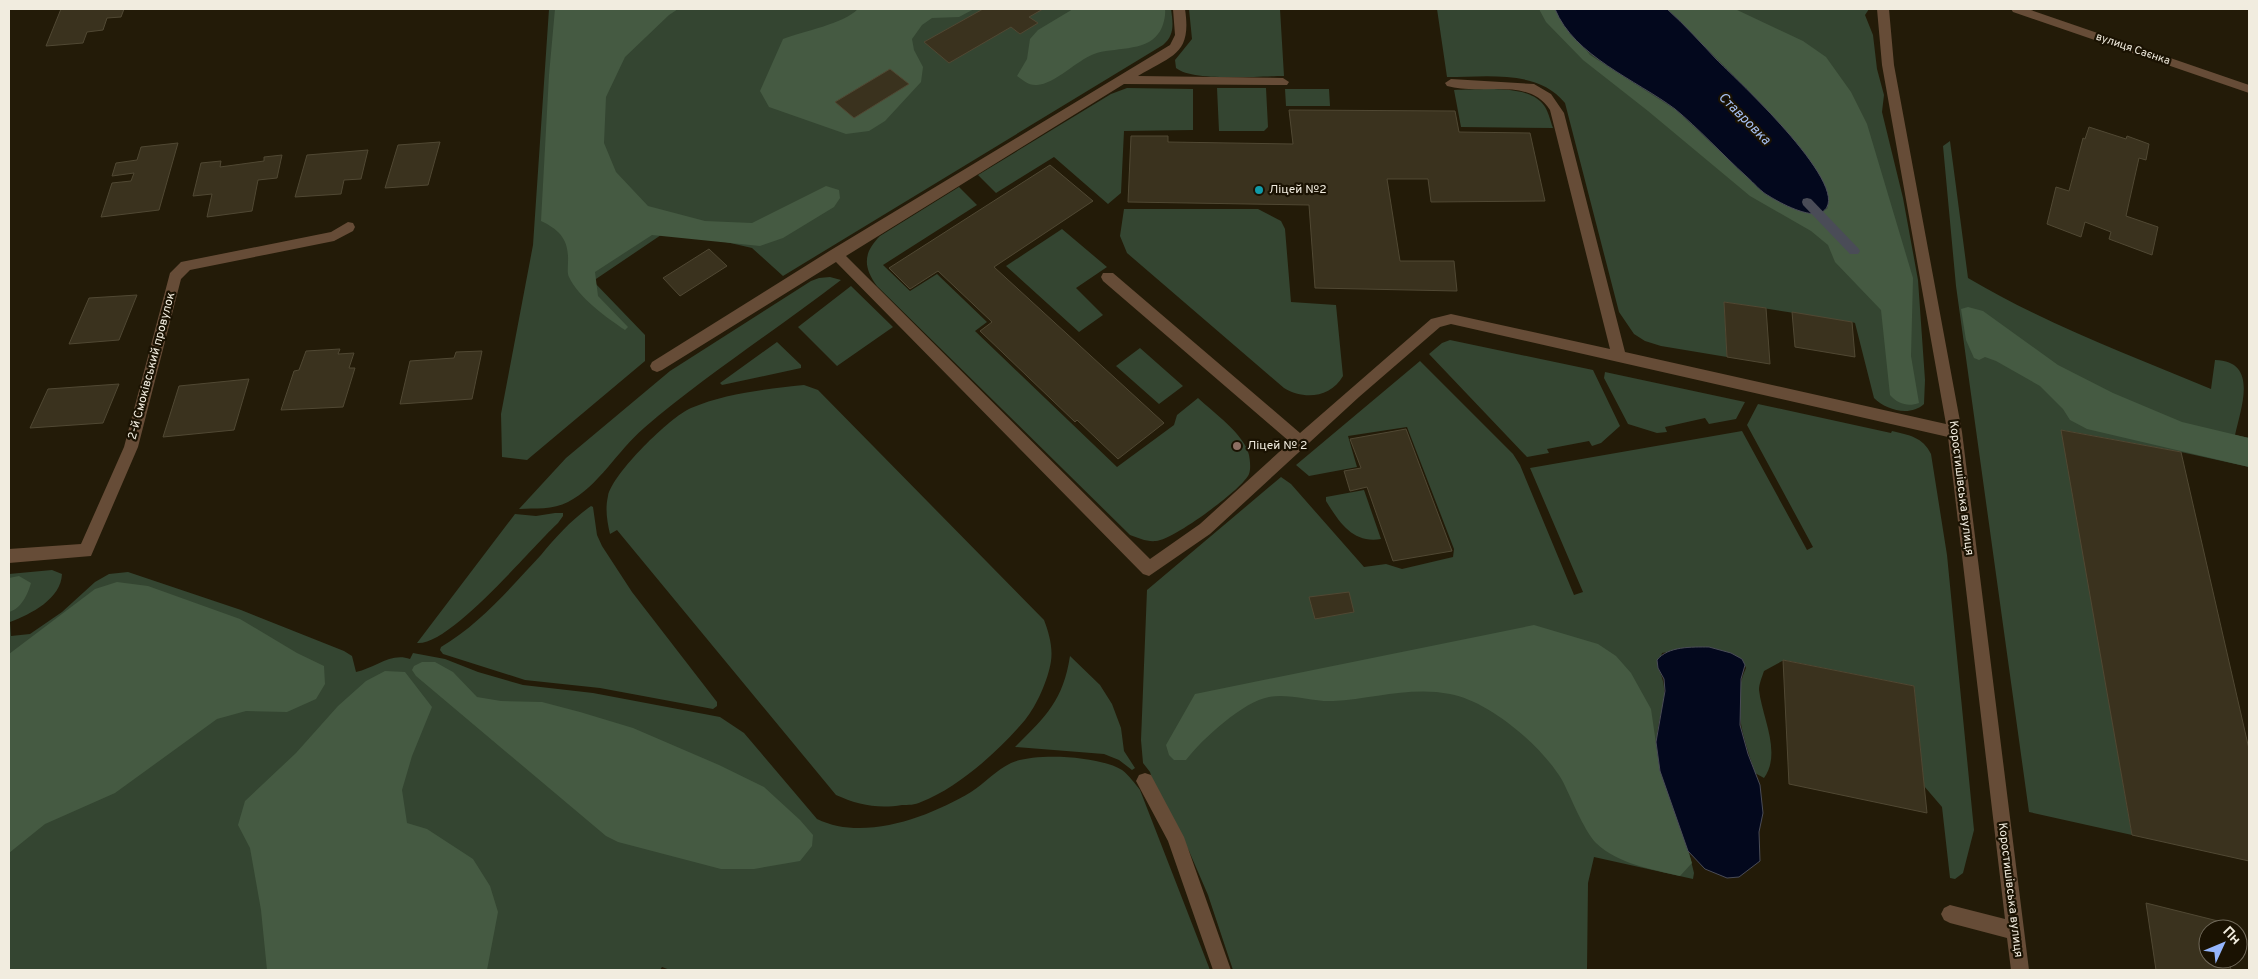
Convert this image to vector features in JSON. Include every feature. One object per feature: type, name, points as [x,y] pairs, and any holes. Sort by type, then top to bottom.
[{"type":"street","points":[[657,366],[1180,43],[1182,37],[1180,9]]},
{"type":"street","name":"Коростишівська вулиця","points":[[1883,9],[1882,20],[1888,65],[1955,432],[2020,970]]},
{"type":"street","name":"вулиця Саєнка","points":[[2017,9],[2249,89]]},
{"type":"street","points":[[1120,80],[1284,82]]},
{"type":"street","points":[[1451,83],[1530,87],[1541,92],[1553,102],[1558,113],[1618,357]]},
{"type":"street","name":"2-й Смоківський провулок","points":[[9,556],[86,551],[131,447],[176,277],[186,266],[334,236],[348,227]]},
{"type":"street","points":[[836,254],[1149,569],[1205,529],[1300,442],[1436,323],[1451,319],[1955,432]]},
{"type":"street","points":[[1108,277],[1300,442]]},
{"type":"street","points":[[1145,781],[1175,837],[1222,970]]},
{"type":"street","points":[[1950,914],[2015,931]]},
{"type":"green space","points":[[549,9],[1171,9],[1173,24],[1170,37],[1163,45],[783,276],[752,248],[678,231],[664,233],[593,281],[645,335],[645,361],[527,460],[502,457],[501,414],[533,245]]},
{"type":"green space","points":[[555,9],[678,9],[669,15],[625,57],[606,97],[604,143],[616,172],[648,206],[705,221],[752,223],[826,186],[839,190],[840,198],[834,207],[783,238],[760,246],[652,235],[595,272],[598,296],[628,327],[625,330],[602,313],[573,285],[568,274],[568,254],[565,242],[558,232],[541,221],[549,75]]},
{"type":"green space","points":[[858,9],[974,9],[959,17],[932,18],[922,25],[912,39],[914,50],[923,67],[921,82],[885,121],[869,131],[846,134],[769,107],[760,91],[783,39],[843,19]]},
{"type":"green space","points":[[1073,9],[1165,9],[1165,12],[1164,22],[1160,31],[1152,40],[1145,44],[1094,54],[1044,84],[1031,85],[1017,76],[1027,59],[1030,39],[1038,30]]},
{"type":"green space","points":[[1189,9],[1280,9],[1284,76],[1212,77],[1185,72],[1176,68],[1175,60],[1192,39]]},
{"type":"green space","points":[[1437,9],[1555,9],[1556,12],[1684,24],[1667,9],[1869,9],[1865,15],[1873,35],[1877,69],[1884,95],[1882,112],[1903,198],[1918,280],[1925,380],[1924,404],[1918,408],[1905,411],[1891,409],[1874,398],[1855,323],[1852,322],[1724,302],[1727,357],[1661,346],[1645,341],[1634,334],[1619,312],[1565,103],[1554,92],[1526,80],[1494,76],[1447,77]]},
{"type":"green space","points":[[1539,9],[1555,9],[1590,55],[1676,110],[1767,195],[1809,213],[1819,214],[1828,208],[1750,92],[1667,9],[1735,9],[1803,41],[1826,57],[1851,92],[1867,124],[1913,278],[1911,356],[1919,403],[1903,404],[1896,401],[1890,395],[1881,310],[1835,262],[1828,245],[1811,231],[1750,196],[1583,60],[1546,22]]},
{"type":"green space","points":[[1127,88],[1193,89],[1193,130],[1124,131],[1121,193],[1108,204],[1054,157],[996,193],[978,175],[1111,94]]},
{"type":"green space","points":[[1217,88],[1266,88],[1268,127],[1264,131],[1219,131]]},
{"type":"green space","points":[[1285,89],[1329,89],[1330,106],[1286,106]]},
{"type":"green space","points":[[1501,89],[1525,93],[1535,97],[1544,105],[1553,128],[1461,127],[1454,90]]},
{"type":"green space","points":[[1950,141],[1968,278],[2057,324],[2211,389],[2215,360],[2228,362],[2237,368],[2242,376],[2243,398],[2235,435],[2249,438],[2249,467],[2181,452],[2062,430],[2132,835],[2029,812],[1956,286],[1943,146]]},
{"type":"green space","points":[[959,187],[977,205],[883,265],[910,291],[937,274],[987,322],[975,331],[1117,467],[1174,425],[1177,415],[1198,398],[1228,424],[1246,447],[1250,459],[1250,472],[1234,491],[1207,513],[1165,538],[1149,541],[1130,535],[877,286],[867,266],[868,254],[874,242],[880,236]]},
{"type":"green space","points":[[1124,209],[1258,209],[1281,221],[1285,229],[1291,302],[1336,305],[1343,376],[1338,383],[1324,393],[1316,395],[1300,394],[1284,388],[1127,253],[1120,236]]},
{"type":"green space","points":[[1062,229],[1107,267],[1076,288],[1103,315],[1079,332],[1006,266]]},
{"type":"green space","points":[[830,277],[841,280],[668,408],[634,437],[599,478],[579,495],[562,505],[519,509],[566,458],[670,371],[811,281]]},
{"type":"green space","points":[[851,286],[893,327],[837,366],[798,327]]},
{"type":"green space","points":[[1968,307],[1983,311],[2058,365],[2113,393],[2182,422],[2249,438],[2249,467],[2087,429],[2070,420],[2063,409],[2040,386],[1996,361],[1985,357],[1979,360],[1974,358],[1966,340],[1961,309]]},
{"type":"green space","points":[[1450,340],[1593,370],[1620,426],[1601,443],[1592,446],[1589,441],[1547,449],[1549,453],[1527,457],[1429,354],[1442,343]]},
{"type":"green space","points":[[777,342],[801,365],[801,368],[722,385],[720,383]]},
{"type":"green space","points":[[1140,348],[1183,386],[1159,404],[1116,366]]},
{"type":"green space","points":[[1420,361],[1513,454],[1520,465],[1574,595],[1583,592],[1530,468],[1742,431],[1807,550],[1813,547],[1747,425],[1758,404],[1891,433],[1892,431],[1898,432],[1920,440],[1931,454],[1947,555],[1974,830],[1963,873],[1955,879],[1950,878],[1942,807],[1924,786],[1914,686],[1784,660],[1764,671],[1759,690],[1771,746],[1771,758],[1764,778],[1755,773],[1740,720],[1739,694],[1746,668],[1742,659],[1709,647],[1689,648],[1662,653],[1658,668],[1662,678],[1664,697],[1657,733],[1657,751],[1660,768],[1685,839],[1694,873],[1693,879],[1594,857],[1588,883],[1587,970],[1233,970],[1208,895],[1189,851],[1157,793],[1150,772],[1143,763],[1141,740],[1147,590],[1281,477],[1291,484],[1364,567],[1386,564],[1402,569],[1453,557],[1454,549],[1407,427],[1348,436],[1357,467],[1309,476],[1296,465]]},
{"type":"green space","points":[[1605,372],[1745,402],[1736,419],[1709,424],[1705,418],[1665,427],[1667,432],[1657,433],[1628,424],[1604,378]]},
{"type":"green space","points":[[804,385],[818,390],[1044,620],[1049,635],[1051,645],[1050,668],[1038,700],[1025,720],[1003,744],[964,778],[935,796],[916,804],[876,806],[860,804],[836,795],[617,530],[610,534],[607,506],[612,486],[631,460],[670,422],[691,408],[718,399],[747,392]]},
{"type":"green space","points":[[1364,490],[1381,539],[1371,540],[1355,535],[1342,524],[1326,501],[1326,497]]},
{"type":"green space","points":[[591,506],[593,507],[597,535],[602,546],[632,592],[717,702],[717,706],[713,709],[600,688],[525,680],[443,654],[440,650],[441,647],[482,616],[518,580],[564,529]]},
{"type":"green space","points":[[563,513],[558,523],[469,613],[431,640],[417,643],[515,514],[536,516]]},
{"type":"green space","points":[[52,570],[62,574],[56,591],[44,604],[27,615],[10,622],[11,636],[30,634],[62,612],[95,582],[109,574],[128,572],[241,610],[344,651],[352,656],[356,672],[390,659],[403,657],[410,659],[413,653],[445,659],[478,672],[523,685],[593,693],[720,717],[744,733],[817,819],[835,825],[855,828],[875,827],[896,824],[916,818],[971,792],[1011,763],[1035,757],[1067,757],[1099,761],[1112,765],[1125,772],[1140,790],[1210,970],[670,970],[662,967],[660,970],[9,970],[9,574]]},
{"type":"green space","points":[[19,576],[31,583],[26,596],[17,608],[9,612],[9,578]]},
{"type":"green space","points":[[117,582],[148,586],[240,619],[297,653],[324,666],[325,684],[316,699],[287,712],[246,711],[217,719],[115,793],[45,824],[9,853],[9,654],[95,589]]},
{"type":"green space","points":[[1534,625],[1598,644],[1616,656],[1631,673],[1651,709],[1660,771],[1692,863],[1680,876],[1635,865],[1614,856],[1596,843],[1582,821],[1562,780],[1542,753],[1497,715],[1465,698],[1450,694],[1421,691],[1333,701],[1284,696],[1269,697],[1248,706],[1224,722],[1186,760],[1174,760],[1169,755],[1166,745],[1195,694]]},
{"type":"green space","points":[[1070,656],[1100,685],[1112,704],[1121,728],[1124,751],[1135,768],[1132,770],[1119,760],[1104,754],[1015,747],[1052,707],[1063,685]]},
{"type":"green space","points":[[422,662],[435,662],[453,672],[477,697],[501,701],[542,702],[580,712],[633,728],[719,765],[764,787],[800,820],[813,835],[812,846],[800,861],[754,869],[721,869],[618,842],[606,836],[416,676],[412,670],[414,666]]},
{"type":"green space","points":[[385,671],[405,672],[432,707],[412,756],[402,790],[407,823],[427,829],[473,859],[490,886],[498,912],[487,970],[267,970],[261,910],[250,848],[238,825],[245,801],[296,753],[338,706],[366,681]]},
{"type":"water","points":[[1555,9],[1667,9],[1768,110],[1809,159],[1823,182],[1829,200],[1822,212],[1817,214],[1803,212],[1763,192],[1675,109],[1591,54],[1564,26]]},
{"type":"water","points":[[1688,647],[1709,647],[1731,653],[1742,659],[1745,665],[1741,679],[1740,725],[1748,754],[1760,785],[1763,813],[1759,832],[1760,861],[1739,877],[1727,878],[1705,869],[1688,851],[1660,771],[1656,742],[1665,691],[1664,679],[1658,668],[1657,660],[1667,652],[1674,650]]},
{"type":"building","points":[[61,9],[124,9],[121,17],[107,18],[103,30],[87,32],[83,43],[46,46]]},
{"type":"building","points":[[983,9],[1043,9],[1029,17],[1038,23],[1020,34],[1011,27],[949,63],[924,42]]},
{"type":"building","points":[[890,69],[909,84],[854,118],[835,102]]},
{"type":"building","name":"Ліцей №2","points":[[1289,110],[1455,111],[1459,132],[1530,133],[1545,201],[1431,202],[1428,179],[1387,179],[1400,261],[1454,261],[1457,291],[1315,288],[1309,205],[1128,202],[1131,136],[1168,136],[1168,142],[1293,144]]},
{"type":"building","points":[[2089,127],[2126,139],[2127,136],[2149,144],[2146,160],[2139,158],[2126,216],[2158,227],[2152,255],[2109,239],[2111,232],[2085,222],[2081,237],[2047,224],[2056,187],[2069,191],[2083,138],[2085,139]]},
{"type":"building","points":[[440,142],[428,185],[385,188],[398,145]]},
{"type":"building","points":[[178,143],[159,210],[101,217],[112,183],[131,181],[134,173],[112,176],[116,163],[137,160],[141,147]]},
{"type":"building","points":[[368,150],[361,179],[344,180],[341,194],[295,197],[307,155]]},
{"type":"building","points":[[282,155],[277,178],[258,180],[252,211],[207,217],[212,194],[193,196],[201,163],[221,161],[220,167],[264,161],[264,157]]},
{"type":"building","points":[[1050,165],[1093,201],[994,267],[1164,423],[1118,459],[1077,420],[1075,422],[980,331],[992,322],[938,271],[910,289],[889,268]]},
{"type":"building","points":[[709,249],[727,266],[680,296],[663,278]]},
{"type":"building","points":[[137,295],[119,340],[69,344],[89,298]]},
{"type":"building","points":[[1724,302],[1766,308],[1770,364],[1727,357]]},
{"type":"building","points":[[1792,312],[1852,322],[1855,357],[1795,347]]},
{"type":"building","points":[[340,349],[338,354],[354,353],[349,368],[355,368],[343,407],[281,410],[294,371],[299,370],[306,351]]},
{"type":"building","points":[[482,351],[472,399],[400,404],[410,361],[454,358],[456,352]]},
{"type":"building","points":[[249,379],[234,430],[163,437],[179,386]]},
{"type":"building","points":[[119,384],[103,423],[30,428],[48,389]]},
{"type":"building","points":[[1406,429],[1452,551],[1393,561],[1367,487],[1350,491],[1344,471],[1361,468],[1350,439]]},
{"type":"building","points":[[2061,430],[2181,452],[2249,749],[2249,861],[2132,835]]},
{"type":"building","points":[[1349,592],[1354,612],[1315,619],[1309,597]]},
{"type":"building","points":[[1783,660],[1914,686],[1927,813],[1789,784]]},
{"type":"building","points":[[2146,903],[2210,919],[2198,919],[2198,969],[2231,970],[2156,970]]},
{"type":"waterway","name":"Ставровка","points":[[1807,202],[1854,251]]},
{"type":"place","name":"Ліцей №2","points":[[1259,190]]},
{"type":"place","name":"Ліцей № 2","points":[[1237,446]]}]
